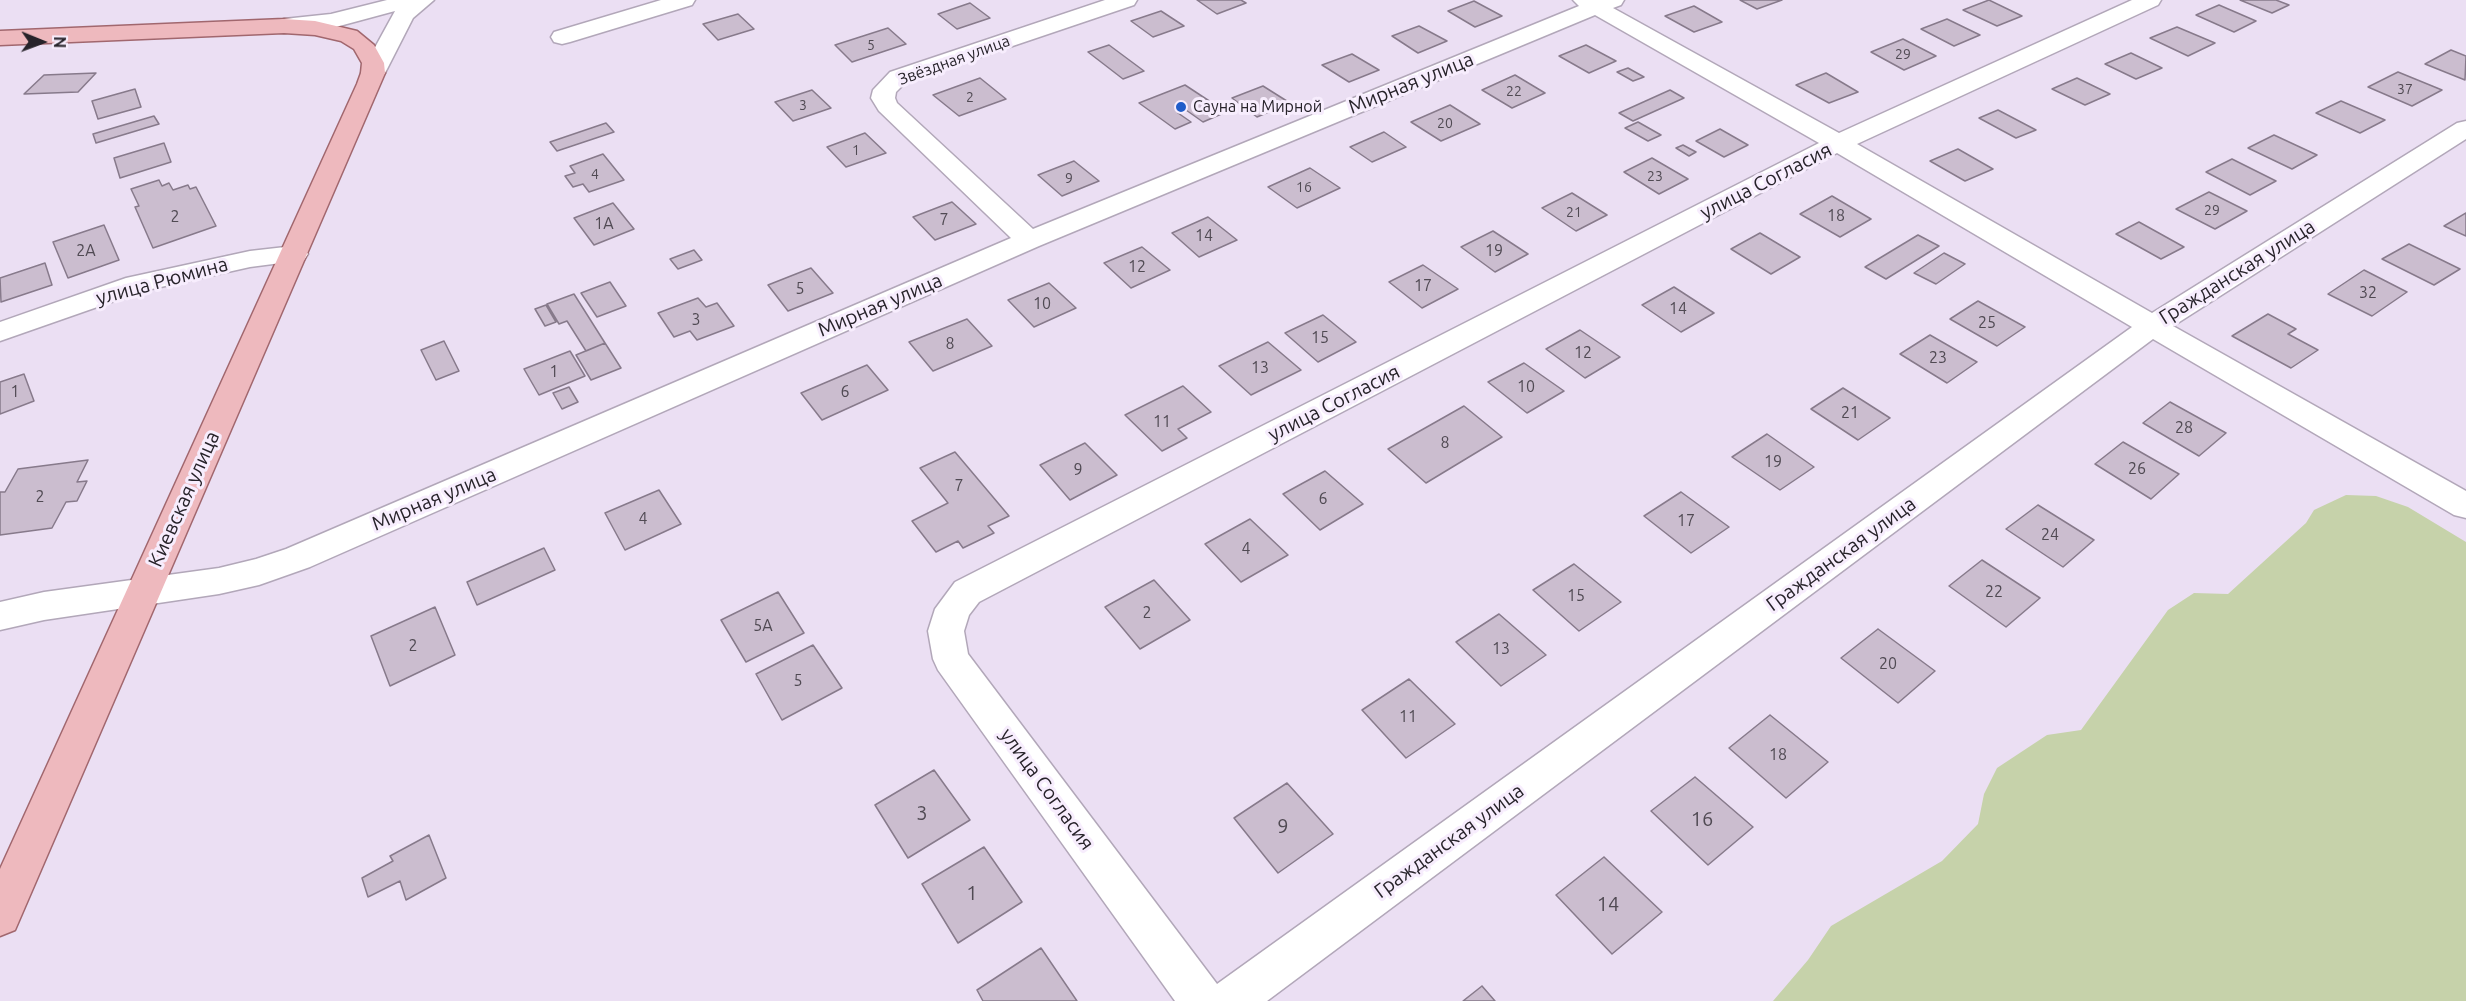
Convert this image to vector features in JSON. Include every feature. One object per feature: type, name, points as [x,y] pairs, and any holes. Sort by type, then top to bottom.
[{"type":"main road","points":[[0,38],[284,26],[315,27],[349,36],[363,45],[373,63],[371,79]]},
{"type":"main road","name":"Киевская улица","points":[[0,916],[142,591],[371,79]]},
{"type":"street","points":[[284,26],[332,21],[412,0]]},
{"type":"street","points":[[371,79],[404,14],[423,0]]},
{"type":"street","points":[[562,37],[684,0]]},
{"type":"street","name":"Звёздная улица","points":[[1029,240],[887,106],[883,98],[885,90],[898,77],[1126,0]]},
{"type":"street","name":"улица Согласия","points":[[1202,1001],[951,659],[946,631],[952,609],[967,592],[1839,144],[2150,0]]},
{"type":"street","points":[[1597,2],[2152,326],[2466,506]]},
{"type":"street","name":"Мирная улица","points":[[0,616],[44,606],[219,582],[259,572],[298,558],[1029,240],[1597,2]]},
{"type":"street","name":"Гражданская улица","points":[[1230,1001],[2152,326],[2466,128]]},
{"type":"street","name":"улица Рюмина","points":[[0,332],[136,284],[250,259],[294,254]]},
{"type":"green space","points":[[2346,495],[2376,496],[2408,507],[2466,542],[2466,1001],[1773,1001],[1808,960],[1831,926],[1942,861],[1978,824],[1984,794],[1997,768],[2047,735],[2081,730],[2168,610],[2194,593],[2228,594],[2306,523],[2314,510]]},
{"type":"building","points":[[1197,0],[1241,0],[1246,3],[1217,14]]},
{"type":"building","points":[[1740,0],[1782,0],[1757,9]]},
{"type":"building","points":[[1989,0],[2022,16],[1997,26],[1963,10]]},
{"type":"building","points":[[2240,0],[2276,0],[2289,5],[2272,13]]},
{"type":"building","points":[[1474,1],[1502,16],[1475,27],[1448,11]]},
{"type":"building","points":[[970,3],[990,18],[957,29],[938,14]]},
{"type":"building","points":[[2219,5],[2256,21],[2234,32],[2196,15]]},
{"type":"building","points":[[1694,6],[1722,22],[1694,32],[1665,16]]},
{"type":"building","points":[[1161,11],[1184,26],[1153,37],[1131,21]]},
{"type":"building","points":[[738,14],[754,29],[718,40],[703,24]]},
{"type":"building","points":[[1947,19],[1980,35],[1954,46],[1921,29]]},
{"type":"building","points":[[1419,26],[1447,41],[1418,53],[1392,36]]},
{"type":"building","points":[[2177,27],[2215,43],[2188,56],[2150,38]]},
{"type":"building","points":[[888,28],[906,44],[852,62],[835,45]]},
{"type":"building","points":[[1903,39],[1936,56],[1904,70],[1871,52]]},
{"type":"building","points":[[1109,45],[1144,71],[1123,79],[1088,52]]},
{"type":"building","points":[[1586,45],[1616,61],[1589,73],[1559,56]]},
{"type":"building","points":[[2451,50],[2466,56],[2465,80],[2425,64]]},
{"type":"building","points":[[2131,53],[2162,68],[2136,79],[2105,64]]},
{"type":"building","points":[[1352,54],[1379,70],[1349,82],[1322,65]]},
{"type":"building","points":[[1628,68],[1644,77],[1633,81],[1617,72]]},
{"type":"building","points":[[2398,72],[2442,90],[2412,106],[2368,87]]},
{"type":"building","points":[[96,73],[78,92],[24,94],[44,75]]},
{"type":"building","points":[[1826,73],[1858,92],[1829,103],[1796,85]]},
{"type":"building","points":[[1515,75],[1545,93],[1512,108],[1482,90]]},
{"type":"building","points":[[980,78],[1006,99],[959,116],[933,95]]},
{"type":"building","points":[[2077,78],[2110,94],[2085,105],[2052,89]]},
{"type":"building","name":"Сауна на Мирной","points":[[1185,85],[1226,112],[1203,122],[1186,110],[1178,113],[1191,122],[1175,129],[1139,103]]},
{"type":"building","points":[[1263,86],[1290,103],[1257,117],[1232,98]]},
{"type":"building","points":[[135,89],[141,107],[98,119],[92,101]]},
{"type":"building","points":[[812,90],[831,108],[793,121],[775,102]]},
{"type":"building","points":[[1670,90],[1684,98],[1633,121],[1619,113]]},
{"type":"building","points":[[2341,101],[2385,120],[2360,133],[2316,113]]},
{"type":"building","points":[[1450,105],[1480,124],[1441,141],[1411,122]]},
{"type":"building","points":[[1998,110],[2036,130],[2016,138],[1979,118]]},
{"type":"building","points":[[154,116],[159,124],[96,143],[93,134]]},
{"type":"building","points":[[1638,122],[1661,135],[1648,141],[1625,128]]},
{"type":"building","points":[[606,123],[614,132],[557,151],[550,142]]},
{"type":"building","points":[[1720,129],[1748,145],[1724,157],[1696,141]]},
{"type":"building","points":[[1384,132],[1406,147],[1372,162],[1350,147]]},
{"type":"building","points":[[865,133],[886,153],[846,167],[827,147]]},
{"type":"building","points":[[2274,135],[2317,155],[2292,169],[2248,148]]},
{"type":"building","points":[[164,143],[171,162],[120,178],[114,158]]},
{"type":"building","points":[[1683,145],[1696,152],[1689,156],[1676,148]]},
{"type":"building","points":[[1958,149],[1993,169],[1965,181],[1930,161]]},
{"type":"building","points":[[603,154],[624,180],[589,192],[583,184],[573,187],[565,176],[575,173],[570,166]]},
{"type":"building","points":[[1652,158],[1688,179],[1659,194],[1624,172]]},
{"type":"building","points":[[2232,159],[2276,181],[2250,195],[2206,172]]},
{"type":"building","points":[[1074,161],[1099,181],[1062,196],[1038,175]]},
{"type":"building","points":[[1310,168],[1340,188],[1297,208],[1268,187]]},
{"type":"building","points":[[159,180],[162,186],[169,183],[173,190],[188,185],[190,189],[196,187],[216,226],[153,248],[135,207],[139,206],[131,189]]},
{"type":"building","points":[[2209,192],[2247,211],[2215,229],[2176,209]]},
{"type":"building","points":[[1572,193],[1607,215],[1576,231],[1542,208]]},
{"type":"building","points":[[1832,196],[1871,219],[1840,237],[1800,214]]},
{"type":"building","points":[[952,202],[976,224],[935,240],[913,217]]},
{"type":"building","points":[[613,203],[634,229],[594,245],[574,218]]},
{"type":"building","points":[[2466,213],[2466,236],[2444,226]]},
{"type":"building","points":[[1208,217],[1237,240],[1199,257],[1172,233]]},
{"type":"building","points":[[2139,222],[2184,247],[2161,259],[2116,234]]},
{"type":"building","points":[[104,225],[119,260],[68,278],[53,242]]},
{"type":"building","points":[[1493,231],[1528,254],[1495,272],[1461,247]]},
{"type":"building","points":[[1760,233],[1800,257],[1771,274],[1731,249]]},
{"type":"building","points":[[1918,235],[1939,246],[1886,279],[1865,267]]},
{"type":"building","points":[[2409,244],[2460,269],[2434,285],[2382,259]]},
{"type":"building","points":[[1142,247],[1170,270],[1131,288],[1104,263]]},
{"type":"building","points":[[694,250],[702,260],[678,269],[670,259]]},
{"type":"building","points":[[1944,253],[1965,264],[1936,284],[1914,273]]},
{"type":"building","points":[[45,263],[52,285],[1,302],[0,278]]},
{"type":"building","points":[[1423,265],[1458,289],[1422,308],[1389,282]]},
{"type":"building","points":[[811,268],[833,293],[788,311],[768,285]]},
{"type":"building","points":[[2364,270],[2407,292],[2372,316],[2328,294]]},
{"type":"building","points":[[610,282],[626,306],[597,317],[581,293]]},
{"type":"building","points":[[1049,283],[1076,308],[1034,327],[1008,300]]},
{"type":"building","points":[[1674,287],[1714,313],[1681,332],[1642,305]]},
{"type":"building","points":[[574,294],[605,343],[586,351],[567,321],[559,324],[547,304]]},
{"type":"building","points":[[698,298],[706,307],[717,303],[734,326],[697,340],[690,331],[674,337],[658,313]]},
{"type":"building","points":[[1978,301],[2025,327],[1997,346],[1950,319]]},
{"type":"building","points":[[546,305],[556,322],[545,326],[535,309]]},
{"type":"building","points":[[2268,314],[2296,329],[2288,334],[2318,350],[2291,368],[2232,336]]},
{"type":"building","points":[[1323,315],[1356,342],[1318,362],[1285,333]]},
{"type":"building","points":[[967,319],[992,346],[933,371],[909,342]]},
{"type":"building","points":[[1580,330],[1620,357],[1585,378],[1546,349]]},
{"type":"building","points":[[1930,335],[1977,362],[1947,383],[1900,354]]},
{"type":"building","points":[[444,341],[459,371],[436,380],[421,350]]},
{"type":"building","points":[[1268,342],[1301,370],[1251,395],[1219,366]]},
{"type":"building","points":[[605,343],[621,368],[591,380],[576,355]]},
{"type":"building","points":[[570,351],[585,376],[539,395],[524,369]]},
{"type":"building","points":[[1524,363],[1564,391],[1527,413],[1488,382]]},
{"type":"building","points":[[867,365],[888,390],[822,420],[801,393]]},
{"type":"building","points":[[24,374],[34,401],[0,414],[0,382]]},
{"type":"building","points":[[1183,386],[1211,412],[1178,429],[1187,438],[1162,451],[1125,415]]},
{"type":"building","points":[[569,387],[578,402],[562,409],[553,393]]},
{"type":"building","points":[[1843,388],[1890,418],[1858,440],[1811,409]]},
{"type":"building","points":[[2170,402],[2226,433],[2199,456],[2143,423]]},
{"type":"building","points":[[1464,406],[1502,437],[1426,483],[1388,449]]},
{"type":"building","points":[[1767,434],[1814,467],[1780,490],[1732,457]]},
{"type":"building","points":[[2123,442],[2179,474],[2151,499],[2095,464]]},
{"type":"building","points":[[1085,443],[1117,475],[1070,500],[1040,465]]},
{"type":"building","points":[[955,452],[1009,516],[988,526],[994,533],[963,548],[958,541],[936,552],[912,521],[948,503],[920,468]]},
{"type":"building","points":[[88,460],[77,482],[87,481],[77,501],[66,502],[52,528],[0,535],[0,492],[5,492],[18,469]]},
{"type":"building","points":[[1325,471],[1363,504],[1320,530],[1283,494]]},
{"type":"building","points":[[659,490],[681,524],[625,550],[605,513]]},
{"type":"building","points":[[1681,492],[1729,527],[1691,553],[1644,516]]},
{"type":"building","points":[[2038,505],[2094,540],[2063,567],[2006,529]]},
{"type":"building","points":[[1250,519],[1288,555],[1241,582],[1205,544]]},
{"type":"building","points":[[544,548],[555,570],[477,605],[467,582]]},
{"type":"building","points":[[1982,560],[2040,598],[2006,627],[1949,586]]},
{"type":"building","points":[[1574,564],[1621,602],[1579,631],[1533,590]]},
{"type":"building","points":[[1154,580],[1190,620],[1140,649],[1105,607]]},
{"type":"building","points":[[778,592],[804,633],[746,662],[721,620]]},
{"type":"building","points":[[435,607],[455,655],[390,686],[371,636]]},
{"type":"building","points":[[1499,614],[1546,655],[1501,686],[1456,642]]},
{"type":"building","points":[[1878,629],[1935,671],[1898,703],[1841,658]]},
{"type":"building","points":[[813,645],[842,688],[782,720],[756,674]]},
{"type":"building","points":[[1409,679],[1455,724],[1406,758],[1362,710]]},
{"type":"building","points":[[1770,715],[1828,762],[1786,798],[1729,748]]},
{"type":"building","points":[[934,770],[970,820],[908,858],[875,805]]},
{"type":"building","points":[[1695,777],[1753,827],[1708,865],[1651,811]]},
{"type":"building","points":[[1287,783],[1333,834],[1278,873],[1234,818]]},
{"type":"building","points":[[429,835],[446,878],[406,900],[400,881],[368,897],[362,878],[393,861],[390,856]]},
{"type":"building","points":[[984,847],[1022,902],[958,943],[922,884]]},
{"type":"building","points":[[1604,857],[1662,912],[1612,954],[1556,895]]},
{"type":"building","points":[[1041,948],[1077,1001],[983,1001],[977,990]]},
{"type":"building","points":[[1482,986],[1495,1001],[1463,1001]]},
{"type":"place","name":"Сауна на Мирной","points":[[1181,107]]}]
